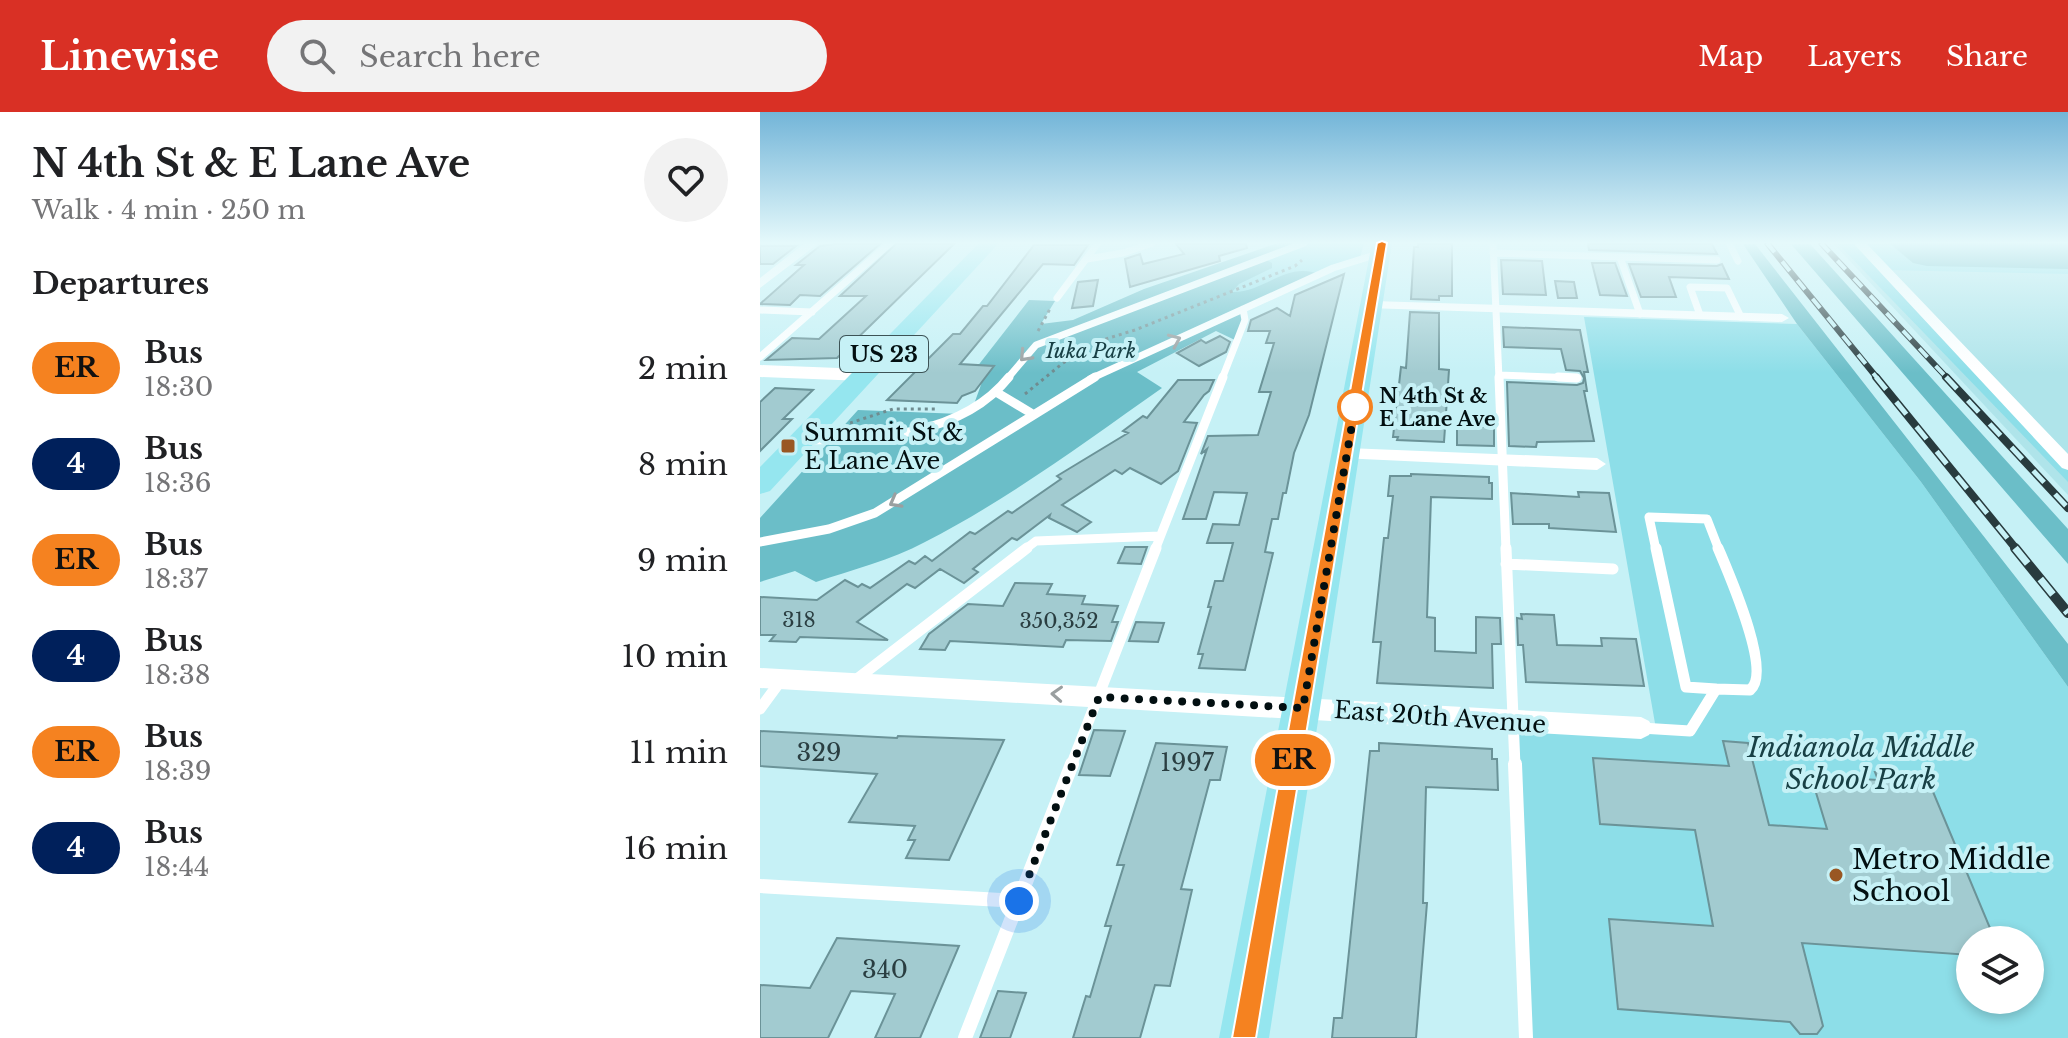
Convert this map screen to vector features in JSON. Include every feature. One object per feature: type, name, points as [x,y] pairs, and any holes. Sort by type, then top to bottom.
[{"type":"main road","name":"US 23","points":[[769,475],[949,286]]},
{"type":"main road","points":[[1244,1038],[1376,286]]},
{"type":"street","points":[[1900,286],[2068,464]]},
{"type":"street","points":[[1373,305],[1782,318]]},
{"type":"street","points":[[760,371],[864,375]]},
{"type":"street","points":[[1347,454],[1597,464]]},
{"type":"street","name":"East 20th Avenue","points":[[771,678],[1641,728]]},
{"type":"lane","points":[[760,357],[841,286]]},
{"type":"lane","points":[[1057,298],[1066,286]]},
{"type":"lane","points":[[803,439],[882,437],[951,418],[996,392],[1027,351],[1036,345],[1190,286]]},
{"type":"lane","points":[[760,542],[814,533],[875,513],[1087,380],[1294,286]]},
{"type":"lane","points":[[1494,286],[1526,1038]]},
{"type":"lane","points":[[1630,286],[1640,314]]},
{"type":"lane","points":[[1700,315],[1690,287],[1727,288],[1741,317]]},
{"type":"lane","points":[[965,1038],[1245,320],[1243,309]]},
{"type":"lane","points":[[760,310],[812,312]]},
{"type":"lane","points":[[1499,375],[1577,378]]},
{"type":"lane","points":[[996,392],[1031,413]]},
{"type":"lane","points":[[1649,517],[1707,519],[1755,653],[1758,678],[1750,690],[1716,689],[1686,687],[1649,517]]},
{"type":"lane","points":[[851,683],[1036,541],[1160,536]]},
{"type":"lane","points":[[1506,564],[1613,569]]},
{"type":"lane","points":[[760,709],[771,678]]},
{"type":"lane","points":[[1641,728],[1690,731],[1716,689]]},
{"type":"lane","points":[[760,886],[1019,901]]},
{"type":"path","points":[[1012,402],[1096,342],[1135,330],[1244,286]]},
{"type":"path","points":[[844,426],[904,403]]},
{"type":"path","points":[[895,409],[926,408],[951,418]]},
{"type":"shaded area","points":[[1873,286],[2068,286],[2068,495]]},
{"type":"green space","name":"Iuka Park","points":[[1152,286],[1237,286],[1232,292],[1258,286],[1293,286],[1244,309],[1237,341],[1216,331],[1137,372],[1162,388],[1017,489],[956,525],[885,559],[816,582],[795,571],[760,582],[760,518],[858,410],[961,414],[973,407],[982,382],[966,381],[1029,300],[1055,301],[1041,324],[1073,320]]},
{"type":"green space","points":[[1209,286],[1275,286],[1033,366]]},
{"type":"green space","points":[[1771,286],[1788,286],[2068,644],[2068,687],[1921,482],[1797,324]]},
{"type":"green space","points":[[1828,286],[1848,286],[2068,529],[2068,564]]},
{"type":"green space","points":[[1879,286],[1900,286],[2068,464],[2068,482]]},
{"type":"green space","name":"Indianola Middle School Park","points":[[1584,317],[1797,324],[1921,482],[2068,687],[2068,1038],[1529,1038],[1515,723],[1656,729]]},
{"type":"building","points":[[780,286],[831,286],[820,296],[800,295],[790,305],[760,304]]},
{"type":"building","points":[[851,286],[911,286],[837,358],[766,360],[792,338],[819,339],[866,296],[840,296]]},
{"type":"building","points":[[1002,286],[1025,286],[960,364],[994,366],[975,391],[962,396],[957,403],[887,400],[953,334],[960,334],[983,306],[987,306]]},
{"type":"building","points":[[1077,286],[1097,286],[1093,306],[1072,308]]},
{"type":"building","points":[[1316,286],[1341,286],[1309,415],[1294,453],[1286,493],[1283,493],[1278,519],[1272,519],[1265,552],[1273,553],[1245,670],[1199,668],[1203,654],[1198,654],[1215,581],[1223,581],[1233,543],[1207,543],[1213,524],[1239,525],[1247,493],[1214,492],[1206,519],[1183,519],[1207,449],[1201,454],[1208,436],[1258,435],[1271,392],[1259,392],[1274,343],[1266,343],[1270,331],[1248,331],[1251,320],[1277,308],[1290,316],[1295,295]]},
{"type":"building","points":[[1412,286],[1452,286],[1452,296],[1439,296],[1439,300],[1411,299]]},
{"type":"building","points":[[1503,286],[1545,286],[1546,295],[1503,294]]},
{"type":"building","points":[[1556,286],[1575,286],[1577,298],[1558,298]]},
{"type":"building","points":[[1598,286],[1623,286],[1627,296],[1600,295]]},
{"type":"building","points":[[1637,286],[1672,286],[1676,297],[1641,297]]},
{"type":"building","points":[[1410,312],[1439,313],[1439,369],[1449,370],[1444,442],[1397,440],[1398,437],[1393,437],[1401,367],[1406,368]]},
{"type":"building","points":[[1503,327],[1580,330],[1588,372],[1584,372],[1587,391],[1584,391],[1594,441],[1537,442],[1536,447],[1509,446],[1507,382],[1577,385],[1583,383],[1584,378],[1580,371],[1566,370],[1561,349],[1504,347]]},
{"type":"building","points":[[1220,336],[1230,342],[1226,352],[1199,366],[1177,353],[1201,340],[1206,343]]},
{"type":"building","points":[[1178,380],[1214,380],[1184,422],[1197,423],[1178,471],[1161,484],[1130,468],[1122,474],[1115,470],[1062,505],[1091,522],[1077,532],[1049,518],[1050,515],[1017,540],[1012,538],[973,569],[978,572],[964,583],[940,569],[915,588],[907,584],[857,622],[888,640],[800,637],[796,642],[770,641],[775,635],[760,635],[760,597],[817,600],[845,580],[858,587],[862,584],[870,588],[909,561],[915,564],[925,556],[932,561],[970,532],[975,534],[1008,511],[1012,513],[1061,479],[1057,476],[1128,433],[1123,431],[1143,416],[1147,418]]},
{"type":"building","points":[[775,388],[813,390],[783,419],[792,419],[760,451],[760,402]]},
{"type":"building","points":[[1457,427],[1494,427],[1494,446],[1457,445]]},
{"type":"building","points":[[1390,476],[1489,477],[1489,483],[1492,483],[1492,499],[1431,497],[1427,617],[1435,618],[1435,651],[1476,653],[1476,617],[1500,618],[1501,644],[1492,644],[1493,688],[1377,683],[1381,642],[1373,642],[1384,538],[1388,538],[1393,496],[1388,496]]},
{"type":"building","points":[[1578,492],[1609,493],[1616,532],[1549,528],[1549,524],[1513,524],[1511,493],[1579,497]]},
{"type":"building","points":[[1125,547],[1147,547],[1141,564],[1118,563]]},
{"type":"building","points":[[1015,583],[1052,584],[1047,594],[1085,596],[1082,604],[1118,606],[1112,622],[1118,622],[1111,641],[1066,640],[1063,647],[950,641],[945,650],[920,649],[929,634],[968,604],[1003,606]]},
{"type":"building","points":[[1521,614],[1554,615],[1557,645],[1602,646],[1601,638],[1636,639],[1644,686],[1526,682],[1523,645],[1518,645],[1517,618],[1522,619]]},
{"type":"building","points":[[1136,622],[1164,623],[1158,642],[1129,641]]},
{"type":"building","points":[[1094,730],[1125,731],[1110,776],[1079,775]]},
{"type":"building","points":[[760,731],[1004,740],[949,860],[906,858],[915,840],[908,840],[915,826],[849,822],[877,774],[760,766]]},
{"type":"building","name":"Metro Middle School","points":[[1723,741],[1748,743],[1769,825],[1827,829],[1811,776],[1878,780],[1875,772],[1926,775],[1989,926],[1956,926],[1956,954],[1802,943],[1823,1026],[1817,1034],[1800,1034],[1790,1022],[1618,1009],[1609,919],[1713,926],[1695,830],[1600,824],[1593,758],[1729,766]]},
{"type":"building","points":[[1156,743],[1227,747],[1220,780],[1210,780],[1181,889],[1192,890],[1170,986],[1155,985],[1140,1038],[1073,1038],[1086,996],[1090,997],[1111,926],[1105,926],[1124,865],[1117,865]]},
{"type":"building","points":[[1379,743],[1492,749],[1492,759],[1497,759],[1498,790],[1426,787],[1423,903],[1427,903],[1416,1038],[1332,1038],[1334,1018],[1342,1018],[1370,751],[1379,751]]},
{"type":"building","points":[[837,938],[959,946],[920,1038],[875,1038],[895,994],[851,991],[828,1038],[760,1038],[760,985],[810,988]]},
{"type":"building","points":[[998,991],[1026,993],[1010,1038],[980,1038]]},
{"type":"railway","points":[[1802,286],[1878,379]]},
{"type":"railway","points":[[1861,286],[1948,379]]},
{"type":"railway","points":[[1876,377],[2017,550]]},
{"type":"railway","points":[[1946,377],[2068,508]]},
{"type":"railway","points":[[2015,548],[2068,613]]},
{"type":"bus line","name":"ER","points":[[1244,1038],[1376,286]]},
{"type":"place","name":"N 4th St & E Lane Ave","points":[[1355,407]]},
{"type":"place","name":"Summit St & E Lane Ave","points":[[788,446]]},
{"type":"place","name":"Metro Middle School","points":[[1836,875]]},
{"type":"route","points":[[1019,901],[1099,697],[1303,708],[1355,407]]}]
